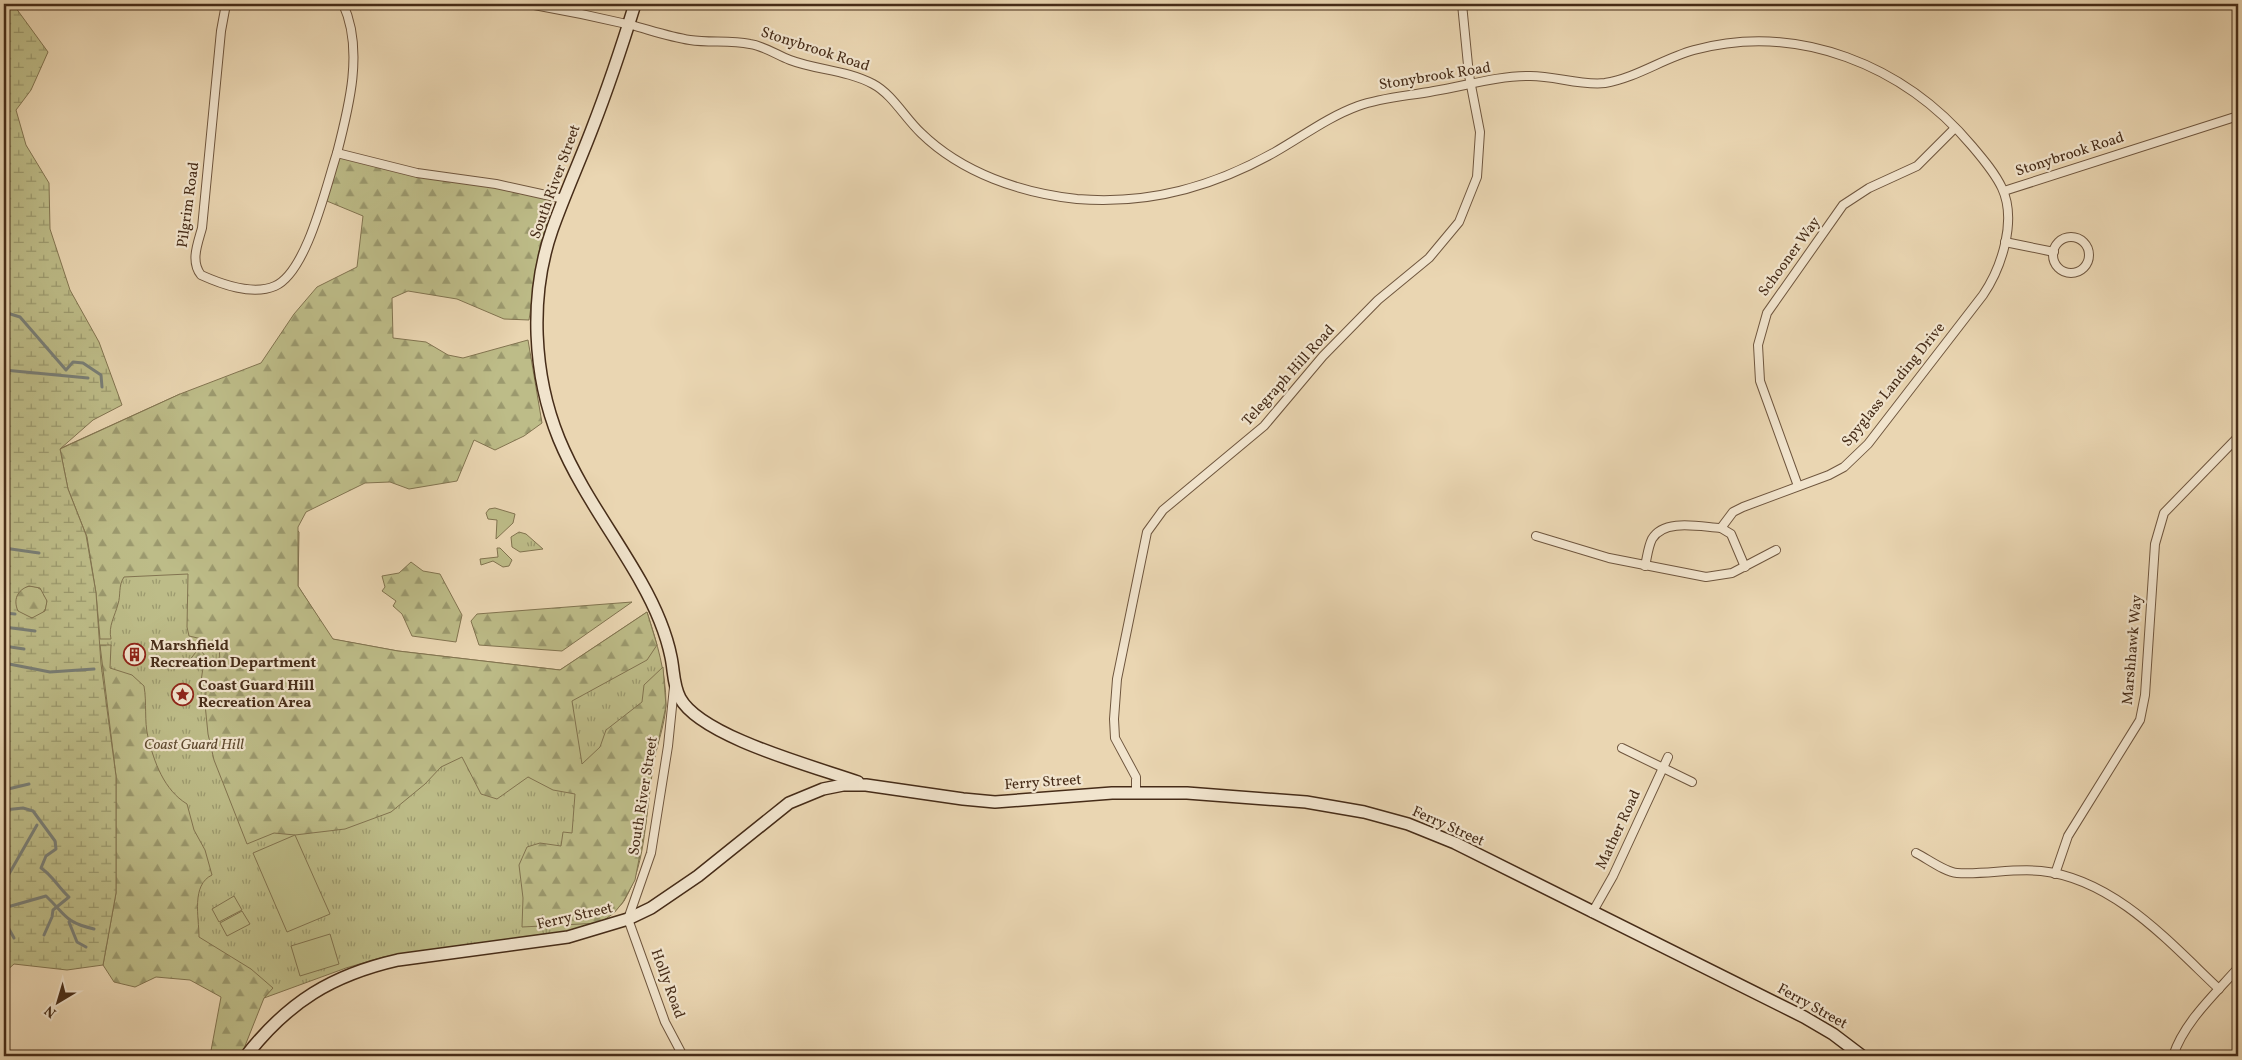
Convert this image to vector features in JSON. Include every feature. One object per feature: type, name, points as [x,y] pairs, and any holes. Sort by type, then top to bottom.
[{"type":"street","name":"Pilgrim Road","points":[[226,4],[221,32],[202,228],[195,264],[201,274],[239,288],[262,289],[274,287],[281,283],[298,261],[312,233],[337,153],[343,129],[352,66],[351,29],[343,4]]},
{"type":"street","name":"Stonybrook Road","points":[[530,4],[691,40],[751,44],[788,59],[832,70],[874,84],[924,136],[972,169],[1020,189],[1076,198],[1120,201],[1182,192],[1246,167],[1334,116],[1362,104],[1402,95],[1524,76],[1604,83],[1622,78],[1692,50],[1734,42],[1781,43],[1831,50],[1868,64],[1901,82],[1930,104],[1955,128],[1989,166],[2004,191],[2238,116]]},
{"type":"street","name":"South River Street","points":[[628,919],[651,853],[669,738],[673,675],[671,655],[653,606],[628,559],[581,484],[569,461],[550,415],[544,388],[538,334],[539,293],[551,232],[604,96],[635,4]]},
{"type":"street","name":"Telegraph Hill Road","points":[[1136,793],[1136,777],[1115,738],[1114,720],[1117,679],[1147,532],[1162,510],[1264,426],[1323,356],[1378,300],[1429,258],[1455,227],[1469,201],[1480,159],[1480,132],[1471,85],[1462,4]]},
{"type":"street","name":"Schooner Way","points":[[1798,486],[1760,381],[1758,345],[1767,313],[1843,205],[1869,188],[1917,166],[1955,128]]},
{"type":"street","points":[[337,153],[417,173],[496,184],[564,199]]},
{"type":"street","name":"Spyglass Landing Drive","points":[[1721,528],[1725,520],[1738,510],[1830,475],[1844,467],[1868,444],[1983,295],[1998,268],[2005,242],[2007,212],[2004,191]]},
{"type":"street","points":[[2073,237],[2084,243],[2088,248],[2088,260],[2078,272],[2066,272],[2057,266],[2054,252],[2062,240],[2073,237]]},
{"type":"street","points":[[2005,242],[2054,252]]},
{"type":"street","name":"Marshhawk Way","points":[[2055,874],[2068,836],[2140,720],[2145,695],[2156,544],[2164,513],[2238,437]]},
{"type":"street","points":[[1645,566],[1651,540],[1661,529],[1669,526],[1721,528],[1731,534],[1745,567]]},
{"type":"street","points":[[1536,536],[1645,566],[1706,577],[1732,573],[1776,550]]},
{"type":"street","name":"South River Street","points":[[673,675],[681,700],[718,730],[743,742],[866,785]]},
{"type":"street","points":[[1622,748],[1692,782]]},
{"type":"street","name":"Mather Road","points":[[1592,913],[1613,876],[1668,757]]},
{"type":"street","name":"Ferry Street","points":[[246,1056],[288,1010],[326,984],[362,969],[406,959],[568,937],[601,929],[628,919],[651,908],[698,876],[789,803],[823,788],[843,785],[866,785],[995,802],[1136,793],[1187,793],[1265,797],[1306,802],[1386,817],[1455,843],[1592,913],[1804,1017],[1833,1034],[1862,1056]]},
{"type":"street","points":[[1916,853],[1956,873],[2016,870],[2043,871],[2072,879],[2102,892],[2126,906],[2219,989]]},
{"type":"street","name":"Holly Road","points":[[628,919],[665,1022],[683,1056]]},
{"type":"street","points":[[2173,1056],[2177,1045],[2190,1024],[2238,968]]},
{"type":"green space","points":[[4,4],[13,4],[48,52],[31,90],[16,110],[26,145],[49,183],[50,229],[70,290],[99,342],[122,405],[93,420],[60,449],[68,489],[86,535],[96,593],[101,664],[116,776],[116,893],[103,965],[67,970],[14,964],[4,973]],"holes":[[[29,586],[40,588],[47,601],[45,611],[32,618],[18,611],[16,599],[19,593]]]},
{"type":"green space","points":[[337,153],[546,195],[553,204],[540,246],[529,320],[504,319],[457,299],[408,291],[392,298],[393,338],[426,342],[448,355],[463,358],[528,340],[542,423],[524,436],[495,450],[474,440],[457,481],[409,489],[390,482],[365,483],[306,512],[298,527],[298,586],[333,639],[398,651],[560,670],[647,612],[657,645],[647,660],[572,701],[582,764],[600,747],[606,730],[642,702],[644,685],[663,667],[666,706],[653,766],[646,823],[635,880],[623,902],[614,913],[600,923],[522,927],[523,898],[519,865],[527,847],[540,843],[561,846],[563,832],[572,833],[575,794],[553,790],[528,777],[497,799],[481,794],[462,757],[441,767],[425,784],[391,812],[345,829],[295,835],[274,833],[247,844],[214,760],[208,734],[205,704],[206,692],[201,681],[203,668],[197,668],[189,661],[199,648],[208,660],[220,660],[219,647],[209,649],[202,639],[189,636],[187,627],[188,574],[124,577],[111,625],[111,639],[100,639],[96,593],[87,537],[68,489],[60,449],[180,394],[261,363],[294,314],[317,287],[357,267],[363,216],[322,199]]},
{"type":"green space","name":"Coast Guard Hill","points":[[180,394],[299,532],[298,586],[332,639],[398,651],[560,670],[647,612],[663,669],[666,705],[663,727],[650,781],[642,852],[638,869],[624,901],[612,913],[588,929],[383,957],[346,968],[264,998],[39,860],[4,474]]},
{"type":"green space","points":[[495,508],[515,514],[513,523],[496,539],[497,520],[488,519],[486,513],[489,509]]},
{"type":"green space","points":[[519,532],[526,534],[543,549],[520,552],[512,547],[511,537]]},
{"type":"green space","points":[[497,548],[500,548],[512,560],[509,566],[503,567],[493,561],[481,565],[480,559],[498,557]]},
{"type":"green space","points":[[411,562],[423,571],[440,574],[462,615],[456,642],[412,636],[402,614],[393,606],[396,601],[382,591],[385,587],[382,576],[399,573]]},
{"type":"green space","points":[[31,586],[37,587],[42,591],[46,596],[46,608],[42,613],[37,617],[31,618],[25,617],[20,613],[16,608],[15,602],[16,596],[20,591],[25,587]]},
{"type":"green space","points":[[632,602],[562,651],[479,645],[471,621],[477,614]]},
{"type":"green space","points":[[100,645],[111,645],[110,668],[132,675],[144,686],[147,731],[153,756],[166,783],[187,804],[194,830],[205,850],[212,875],[205,880],[199,894],[199,937],[251,969],[273,988],[264,998],[241,1056],[210,1056],[221,997],[190,980],[156,977],[135,987],[114,982],[103,965],[116,893],[116,776]]},
{"type":"green space","points":[[295,835],[330,914],[287,932],[253,853]]},
{"type":"green space","points":[[234,896],[242,910],[219,922],[212,909]]},
{"type":"green space","points":[[242,911],[250,924],[227,936],[220,923]]},
{"type":"green space","points":[[330,934],[339,964],[300,976],[291,946]]},
{"type":"waterway","points":[[4,312],[20,317],[66,370],[73,362],[83,363],[101,375],[102,387]]},
{"type":"waterway","points":[[4,370],[88,378]]},
{"type":"waterway","points":[[4,548],[39,553]]},
{"type":"waterway","points":[[4,613],[15,614]]},
{"type":"waterway","points":[[4,627],[35,631]]},
{"type":"waterway","points":[[4,646],[24,649]]},
{"type":"waterway","points":[[4,663],[50,672],[94,669]]},
{"type":"waterway","points":[[4,790],[29,784]]},
{"type":"waterway","points":[[4,810],[23,808],[33,811],[55,841],[56,849],[46,856],[41,868],[49,874],[69,897],[53,910],[44,935]]},
{"type":"waterway","points":[[4,819],[6,834],[4,839]]},
{"type":"waterway","points":[[4,872],[9,874],[37,825]]},
{"type":"waterway","points":[[4,908],[46,896],[71,920],[77,924],[94,929]]},
{"type":"waterway","points":[[4,920],[14,938]]},
{"type":"waterway","points":[[69,922],[77,942],[86,947]]},
{"type":"place","name":"Marshfield Recreation Department","points":[[134,655]]},
{"type":"place","name":"Coast Guard Hill Recreation Area","points":[[182,695]]}]
